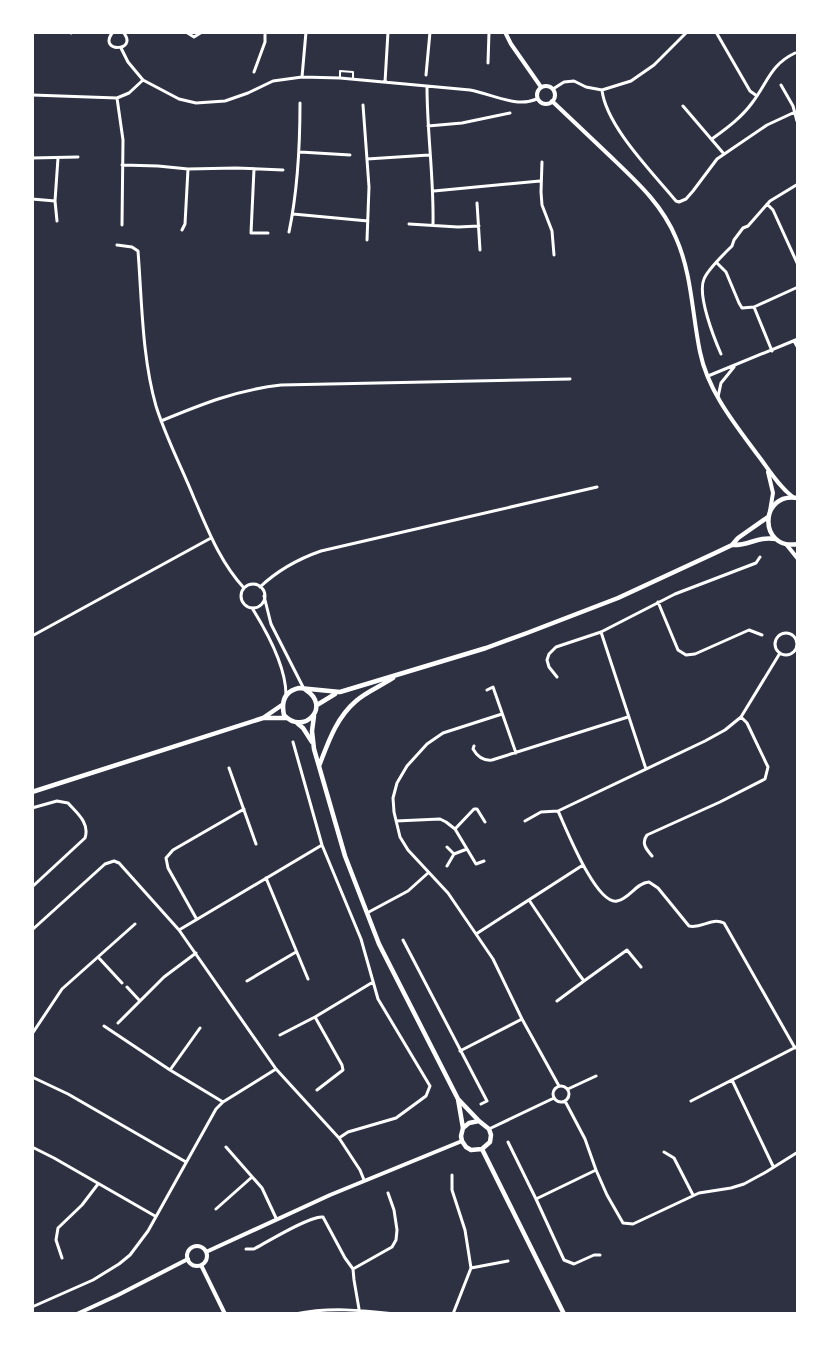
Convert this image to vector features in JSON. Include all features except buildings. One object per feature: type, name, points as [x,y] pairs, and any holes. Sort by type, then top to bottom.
[{"type":"main road","points":[[317,705],[336,693],[486,648],[622,596],[732,545],[738,538],[769,515],[779,501],[795,498]]},
{"type":"main road","points":[[769,515],[769,527],[776,539]]},
{"type":"main road","points":[[732,545],[742,545],[759,538],[776,539],[786,544],[798,544]]},
{"type":"main road","points":[[319,768],[326,743],[349,708],[364,694],[375,690],[398,675]]},
{"type":"main road","points":[[32,792],[263,718],[282,705],[286,695],[293,690],[305,689],[336,693]]},
{"type":"main road","points":[[305,689],[314,697],[317,705],[312,724],[312,744]]},
{"type":"main road","points":[[282,705],[287,718]]},
{"type":"main road","points":[[296,722],[306,721],[315,713]]},
{"type":"main road","points":[[263,718],[287,718],[296,722],[303,728],[312,744],[345,856],[367,913],[398,982],[458,1099],[479,1121],[489,1128],[490,1142],[482,1149],[471,1150],[462,1141],[463,1128],[458,1099]]},
{"type":"main road","points":[[463,1128],[469,1123],[479,1121]]},
{"type":"main road","points":[[482,1149],[564,1314]]},
{"type":"street","points":[[113,32],[109,39],[111,45],[115,48],[121,48],[127,42],[123,32]]},
{"type":"street","points":[[186,32],[194,37],[202,32]]},
{"type":"street","points":[[254,72],[265,42],[265,32]]},
{"type":"street","points":[[302,77],[306,32]]},
{"type":"street","points":[[385,82],[388,32]]},
{"type":"street","points":[[426,75],[430,32]]},
{"type":"street","points":[[488,63],[489,32]]},
{"type":"street","points":[[505,32],[511,44],[541,87]]},
{"type":"street","points":[[553,89],[564,82],[574,81],[586,87],[602,90],[631,81],[654,65],[687,32]]},
{"type":"street","points":[[716,32],[750,91],[757,96]]},
{"type":"street","points":[[121,48],[128,62],[144,80],[179,99],[196,103],[232,99],[273,81],[302,77],[353,79],[470,90],[487,93],[518,103],[537,99]]},
{"type":"street","points":[[712,139],[743,114],[757,96],[773,69],[785,58],[795,53]]},
{"type":"street","points":[[32,95],[117,98],[129,93],[144,80]]},
{"type":"street","points":[[781,85],[791,101],[797,121]]},
{"type":"street","points":[[549,86],[553,89],[555,94],[552,101],[544,104],[537,99],[537,91],[541,87],[549,86]]},
{"type":"street","points":[[427,87],[428,126],[434,191],[433,224]]},
{"type":"street","points":[[602,90],[605,106],[621,133],[676,201],[679,202],[686,199],[702,180],[711,165],[724,154],[767,125],[795,112]]},
{"type":"street","points":[[117,98],[123,140],[122,225]]},
{"type":"street","points":[[552,101],[650,195],[666,219],[676,237],[684,260],[700,353],[708,376],[718,397],[768,470],[787,493],[795,498]]},
{"type":"street","points":[[289,232],[293,214],[300,152],[300,103]]},
{"type":"street","points":[[364,105],[369,187],[367,240]]},
{"type":"street","points":[[683,106],[724,154]]},
{"type":"street","points":[[428,126],[462,123],[510,114]]},
{"type":"street","points":[[300,152],[350,155]]},
{"type":"street","points":[[367,159],[430,155]]},
{"type":"street","points":[[32,158],[78,157]]},
{"type":"street","points":[[57,221],[55,201],[58,158]]},
{"type":"street","points":[[542,162],[543,172],[540,181],[542,204],[552,231],[554,255]]},
{"type":"street","points":[[122,165],[188,169],[283,170]]},
{"type":"street","points":[[182,230],[188,169]]},
{"type":"street","points":[[254,169],[251,233],[268,233]]},
{"type":"street","points":[[434,191],[540,181]]},
{"type":"street","points":[[721,354],[709,325],[702,288],[704,279],[732,246],[743,228],[748,226],[767,204],[798,184]]},
{"type":"street","points":[[32,199],[55,201]]},
{"type":"street","points":[[477,203],[480,250]]},
{"type":"street","points":[[767,204],[773,210],[798,265]]},
{"type":"street","points":[[293,214],[368,221]]},
{"type":"street","points":[[408,224],[458,227],[479,226]]},
{"type":"street","points":[[117,245],[132,247],[138,251],[146,354],[152,389],[162,421],[212,538],[226,564],[244,588]]},
{"type":"street","points":[[793,254],[798,252]]},
{"type":"street","points":[[716,263],[726,272],[738,303],[742,308],[754,307],[798,286]]},
{"type":"street","points":[[754,307],[772,351]]},
{"type":"street","points":[[708,376],[796,340],[798,348]]},
{"type":"street","points":[[718,397],[721,383],[736,365]]},
{"type":"street","points":[[162,421],[237,392],[281,385],[570,380]]},
{"type":"street","points":[[768,470],[773,493],[769,515]]},
{"type":"street","points":[[260,587],[283,569],[300,559],[321,551],[597,487]]},
{"type":"street","points":[[32,636],[212,538]]},
{"type":"street","points":[[786,544],[798,559]]},
{"type":"street","points":[[557,677],[549,667],[547,660],[552,650],[556,647],[601,632],[658,602],[756,563],[760,558]]},
{"type":"street","points":[[264,596],[262,603],[256,608],[246,606],[241,600],[241,593],[244,588],[254,584],[260,587],[264,596],[271,624],[305,689]]},
{"type":"street","points":[[658,602],[678,650],[686,655],[695,654],[750,630],[762,635]]},
{"type":"street","points":[[252,608],[266,631],[280,664],[286,683],[286,695]]},
{"type":"street","points":[[601,632],[646,768]]},
{"type":"street","points":[[785,633],[794,637],[797,643],[796,650],[786,655],[780,653],[776,648],[775,641],[778,636],[785,633]]},
{"type":"street","points":[[525,821],[541,812],[558,811],[706,741],[725,730],[741,717],[780,653]]},
{"type":"street","points":[[487,690],[493,687],[516,753]]},
{"type":"street","points":[[502,714],[443,733],[427,744],[407,766],[397,783],[393,798],[396,821],[400,837],[408,850],[448,893],[493,959],[522,1019],[559,1086]]},
{"type":"street","points":[[474,746],[475,752],[485,760],[516,753],[628,717]]},
{"type":"street","points":[[652,856],[645,846],[644,841],[647,835],[765,779],[768,767],[747,723],[741,717]]},
{"type":"street","points":[[293,742],[322,844],[361,939],[372,982],[382,1005],[429,1082],[429,1093],[424,1099],[396,1118],[348,1132],[339,1138]]},
{"type":"street","points":[[229,768],[256,844]]},
{"type":"street","points":[[32,808],[57,801],[68,803],[86,825],[87,832],[85,838],[32,887]]},
{"type":"street","points":[[196,918],[168,868],[166,858],[173,850],[244,809]]},
{"type":"street","points":[[455,829],[474,809],[477,809],[482,814],[485,822]]},
{"type":"street","points":[[558,811],[583,865],[602,894],[609,900],[618,901],[642,884],[649,882],[658,888],[689,926],[696,927],[714,921],[724,923],[796,1047],[691,1102]]},
{"type":"street","points":[[396,821],[440,820],[455,829],[476,864],[484,861]]},
{"type":"street","points":[[179,930],[196,918],[322,844]]},
{"type":"street","points":[[447,847],[454,854]]},
{"type":"street","points":[[447,866],[454,854],[467,849]]},
{"type":"street","points":[[32,930],[105,864],[114,861],[124,867],[179,930],[276,1068],[339,1138],[360,1170],[364,1180]]},
{"type":"street","points":[[476,934],[583,865]]},
{"type":"street","points":[[367,913],[408,891],[428,873]]},
{"type":"street","points":[[266,878],[308,979]]},
{"type":"street","points":[[529,900],[584,981]]},
{"type":"street","points":[[32,923],[36,926]]},
{"type":"street","points":[[33,1031],[62,989],[135,924]]},
{"type":"street","points":[[403,940],[487,1101],[481,1104]]},
{"type":"street","points":[[556,1001],[627,950],[641,967]]},
{"type":"street","points":[[247,981],[296,952]]},
{"type":"street","points":[[118,1023],[167,974],[196,953]]},
{"type":"street","points":[[98,957],[122,983]]},
{"type":"street","points":[[280,1035],[315,1017],[372,982]]},
{"type":"street","points":[[127,987],[140,1001]]},
{"type":"street","points":[[315,1017],[343,1070],[317,1090]]},
{"type":"street","points":[[460,1051],[522,1019]]},
{"type":"street","points":[[104,1026],[170,1070],[223,1102]]},
{"type":"street","points":[[170,1070],[200,1028]]},
{"type":"street","points":[[32,1307],[93,1280],[119,1264],[131,1253],[148,1231],[216,1110],[223,1102],[276,1068]]},
{"type":"street","points":[[568,1089],[596,1076]]},
{"type":"street","points":[[32,1077],[74,1097],[186,1162]]},
{"type":"street","points":[[732,1080],[773,1166]]},
{"type":"street","points":[[559,1086],[564,1086],[568,1089],[569,1095],[565,1101],[560,1102],[554,1098],[553,1091],[559,1086]]},
{"type":"street","points":[[489,1128],[554,1098]]},
{"type":"street","points":[[565,1101],[585,1138],[607,1195],[623,1223],[633,1224],[699,1192],[731,1188],[744,1184],[798,1152]]},
{"type":"street","points":[[206,1252],[276,1218],[462,1141]]},
{"type":"street","points":[[508,1142],[564,1260],[574,1264],[594,1255],[600,1255]]},
{"type":"street","points":[[226,1147],[262,1188],[276,1218]]},
{"type":"street","points":[[33,1155],[34,1148],[155,1216]]},
{"type":"street","points":[[664,1152],[674,1158],[693,1195]]},
{"type":"street","points":[[536,1199],[596,1170]]},
{"type":"street","points":[[452,1175],[452,1190],[465,1230],[471,1268],[453,1314]]},
{"type":"street","points":[[216,1209],[252,1177]]},
{"type":"street","points":[[62,1258],[56,1240],[58,1228],[82,1205],[98,1184]]},
{"type":"street","points":[[353,1269],[392,1247],[396,1240],[397,1230],[394,1210],[388,1193]]},
{"type":"street","points":[[246,1249],[254,1248],[318,1216],[323,1217],[344,1258],[353,1269],[359,1309]]},
{"type":"street","points":[[198,1247],[206,1252],[207,1258],[202,1265],[195,1266],[188,1259],[188,1253],[192,1248],[198,1247]]},
{"type":"street","points":[[77,1314],[188,1259]]},
{"type":"street","points":[[471,1268],[508,1261]]},
{"type":"street","points":[[202,1265],[225,1314]]},
{"type":"street","points":[[295,1314],[359,1309],[395,1314]]},
{"type":"lane","points":[[340,78],[340,71],[353,72],[353,79]]}]
